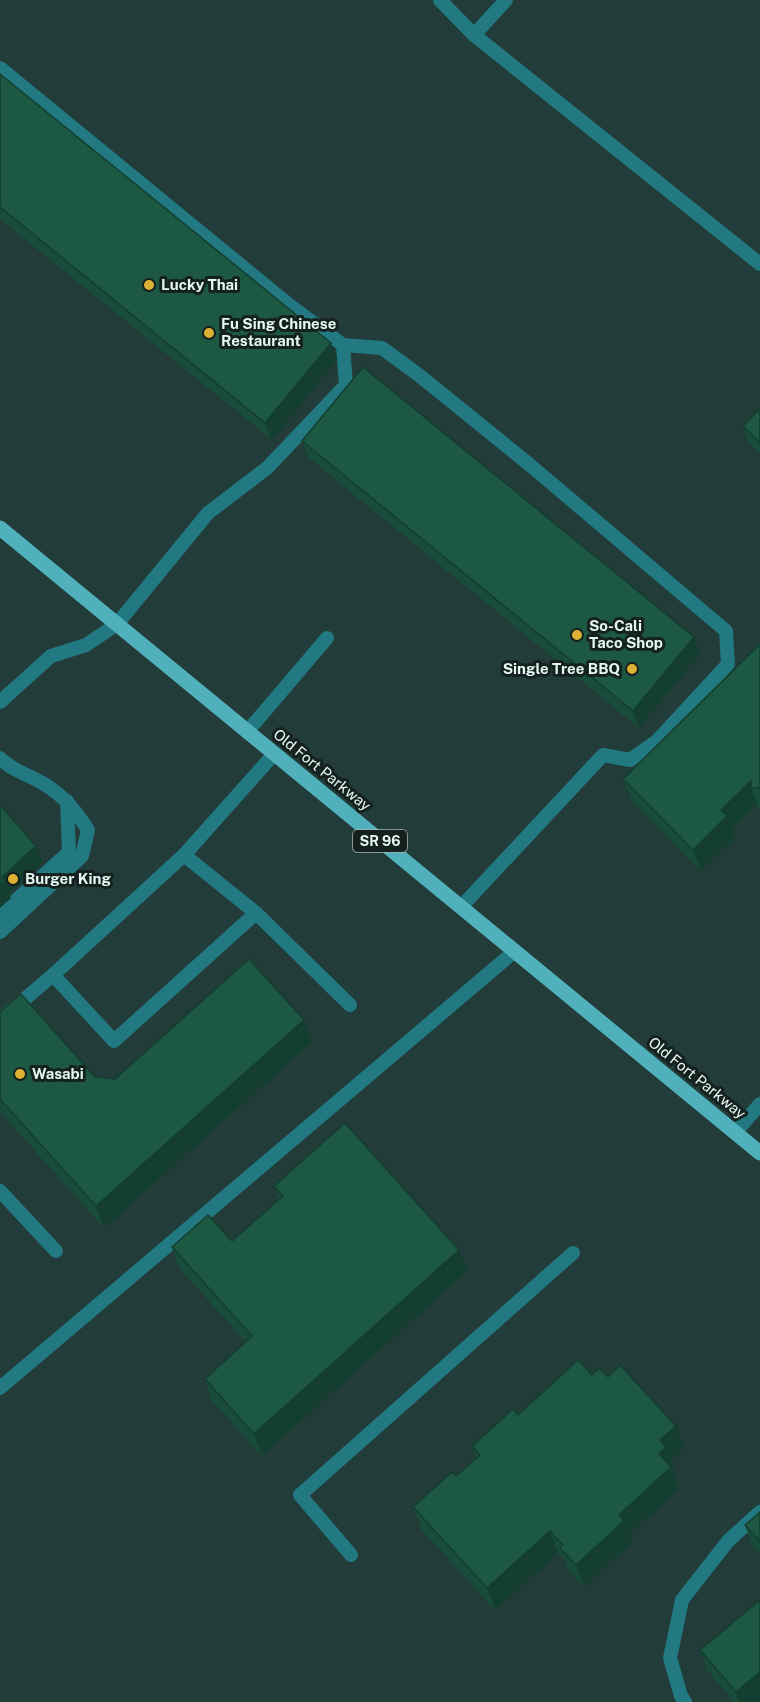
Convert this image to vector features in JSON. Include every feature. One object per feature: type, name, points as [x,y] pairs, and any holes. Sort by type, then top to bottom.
[{"type":"main road","name":"Old Fort Parkway","points":[[0,528],[760,1153]]},
{"type":"lane","points":[[440,0],[474,35],[760,264]]},
{"type":"lane","points":[[474,35],[506,0]]},
{"type":"lane","points":[[0,68],[288,304],[343,345],[382,348],[420,376],[530,465],[726,631],[728,664],[657,741],[630,760],[603,755],[461,907]]},
{"type":"lane","points":[[0,702],[51,656],[86,645],[117,624],[208,513],[267,468],[346,385],[343,345]]},
{"type":"lane","points":[[248,732],[327,638]]},
{"type":"lane","points":[[0,1020],[53,975],[184,855],[274,754]]},
{"type":"lane","points":[[0,758],[12,768],[57,791],[74,808],[88,830],[82,856],[0,932]]},
{"type":"lane","points":[[0,915],[69,852],[67,801]]},
{"type":"lane","points":[[184,855],[256,913],[350,1005]]},
{"type":"lane","points":[[53,975],[114,1041],[256,913]]},
{"type":"lane","points":[[0,1388],[515,951]]},
{"type":"lane","points":[[735,1132],[760,1104]]},
{"type":"lane","points":[[0,1191],[56,1251]]},
{"type":"lane","points":[[351,1555],[300,1495],[573,1253]]},
{"type":"lane","points":[[685,1702],[681,1696],[670,1658],[682,1600],[728,1540],[760,1512]]},
{"type":"building","points":[[0,74],[331,343],[265,423],[0,207]]},
{"type":"building","points":[[363,367],[694,637],[633,711],[302,441]]},
{"type":"building","points":[[760,409],[760,443],[743,426]]},
{"type":"building","points":[[760,644],[760,788],[751,788],[751,781],[721,810],[727,816],[693,850],[623,779]]},
{"type":"building","points":[[0,805],[36,846],[2,877],[5,881],[0,885]]},
{"type":"building","points":[[249,959],[304,1020],[96,1206],[0,1099],[0,1012],[21,994],[95,1077],[115,1079]]},
{"type":"building","points":[[345,1123],[459,1250],[254,1434],[205,1379],[252,1336],[172,1247],[208,1215],[232,1241],[283,1196],[274,1186]]},
{"type":"building","points":[[578,1360],[592,1375],[599,1368],[608,1377],[620,1365],[676,1426],[660,1440],[666,1447],[659,1454],[671,1467],[619,1515],[624,1521],[576,1565],[560,1548],[563,1545],[550,1531],[487,1588],[413,1507],[452,1472],[456,1476],[480,1455],[472,1446],[513,1409],[518,1415]]},
{"type":"building","points":[[760,1512],[760,1542],[745,1525]]},
{"type":"building","points":[[760,1600],[760,1672],[736,1692],[700,1650]]},
{"type":"place","name":"Lucky Thai","points":[[149,285]]},
{"type":"place","name":"Fu Sing Chinese Restaurant","points":[[209,333]]},
{"type":"place","name":"So-Cali Taco Shop","points":[[577,635]]},
{"type":"place","name":"Single Tree BBQ","points":[[632,669]]},
{"type":"place","name":"Burger King","points":[[13,879]]},
{"type":"place","name":"Wasabi","points":[[20,1074]]}]
